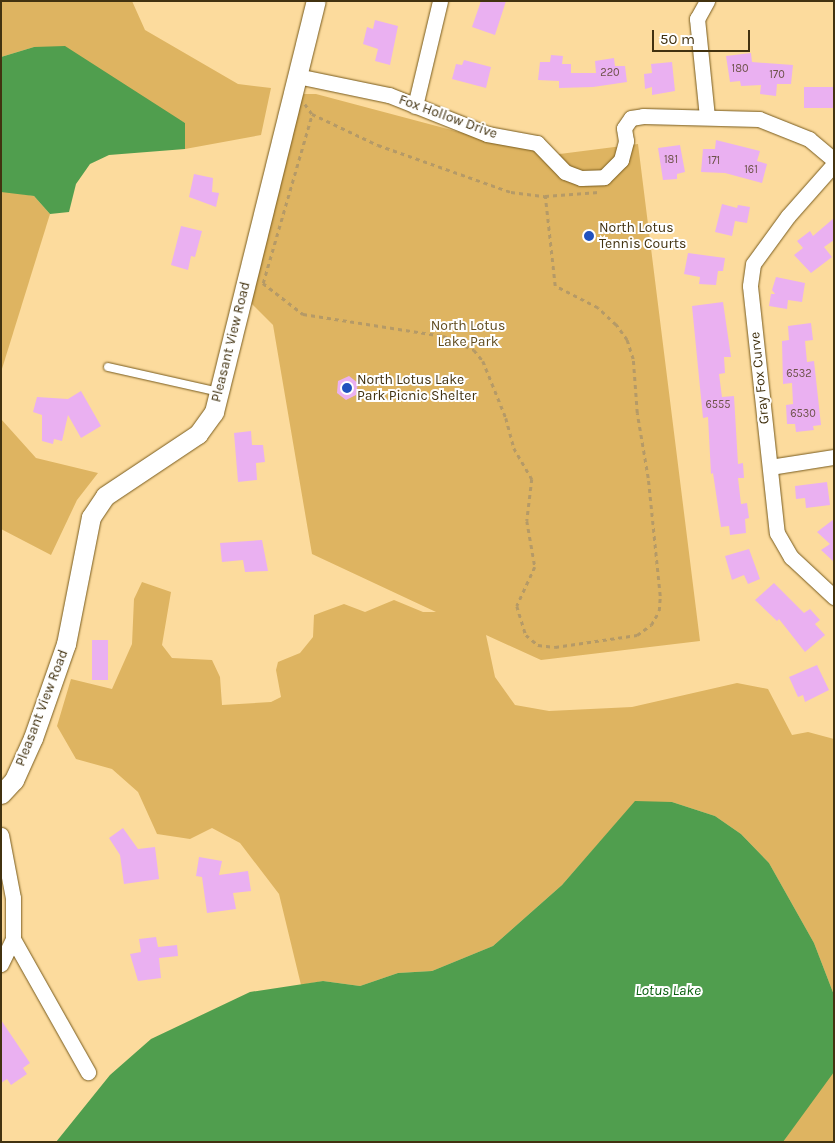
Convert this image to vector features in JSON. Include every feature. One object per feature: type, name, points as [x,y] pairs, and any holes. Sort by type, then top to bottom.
[{"type":"street","name":"Pleasant View Road","points":[[1,794],[14,780],[33,738],[66,644],[84,567],[91,517],[104,496],[198,434],[214,412],[316,1]]},
{"type":"street","points":[[415,106],[440,1]]},
{"type":"street","points":[[706,117],[697,19],[707,1]]},
{"type":"street","name":"Fox Hollow Drive","points":[[297,76],[389,95],[487,134],[537,143],[565,172],[581,178],[604,177],[622,160],[626,140],[624,128],[631,118],[706,117],[759,119],[809,139],[834,160]]},
{"type":"street","name":"Gray Fox Curve","points":[[834,164],[788,216],[753,264],[750,286],[777,533],[791,557],[834,597]]},
{"type":"street","points":[[770,466],[834,457]]},
{"type":"street","points":[[1,834],[14,898],[13,938],[1,964]]},
{"type":"street","points":[[13,938],[88,1072]]},
{"type":"lane","points":[[108,367],[219,392]]},
{"type":"path","points":[[303,100],[312,114],[378,145],[511,192],[545,196],[608,190]]},
{"type":"path","points":[[261,288],[312,114]]},
{"type":"path","points":[[263,283],[303,314],[443,336],[474,350],[483,361],[506,418],[514,448],[532,480],[527,521],[535,567],[517,606],[526,635],[538,645],[555,647],[637,635],[652,625],[659,610],[660,596],[648,478],[637,413],[633,359],[627,340],[616,325],[598,308],[555,286],[545,196]]},
{"type":"green space","points":[[1,1],[132,1],[145,30],[238,84],[271,88],[261,135],[185,149],[185,123],[34,47],[1,57]]},
{"type":"green space","name":"North Lotus Lake Park","points":[[304,94],[316,94],[508,145],[533,147],[544,156],[638,144],[700,641],[541,660],[486,635],[495,677],[515,705],[549,711],[632,707],[737,683],[768,689],[792,735],[808,732],[834,739],[834,995],[814,943],[769,863],[741,834],[715,816],[672,802],[635,802],[562,885],[493,946],[432,971],[398,973],[360,986],[323,981],[301,985],[279,894],[240,843],[212,828],[190,839],[157,834],[138,792],[112,769],[76,759],[57,726],[71,679],[112,689],[132,644],[134,599],[142,582],[171,592],[162,645],[172,658],[212,660],[220,677],[222,705],[271,702],[281,697],[276,670],[278,662],[300,653],[313,637],[314,615],[344,604],[365,612],[394,600],[423,612],[436,612],[312,554],[273,325],[243,295],[296,107]]},
{"type":"green space","points":[[6,191],[34,196],[50,214],[1,372],[1,192]]},
{"type":"green space","points":[[1,419],[36,458],[98,473],[77,500],[51,555],[1,529]]},
{"type":"green space","points":[[834,1072],[834,1142],[783,1142],[822,1085]]},
{"type":"water","points":[[65,46],[185,123],[185,149],[109,155],[90,164],[76,184],[69,212],[50,214],[34,196],[1,192],[1,57],[34,47]]},
{"type":"water","name":"Lotus Lake","points":[[635,801],[672,802],[715,816],[741,834],[769,863],[814,943],[834,995],[834,1072],[783,1142],[56,1142],[110,1075],[151,1039],[250,992],[323,981],[360,986],[398,973],[432,971],[493,946],[562,885]]},
{"type":"building","points":[[481,1],[506,1],[495,35],[472,27]]},
{"type":"building","points":[[375,20],[398,26],[390,65],[375,61],[378,49],[363,44],[367,27],[373,29]]},
{"type":"building","points":[[751,53],[752,62],[793,65],[791,84],[777,84],[776,96],[760,94],[761,85],[741,86],[740,81],[730,82],[726,56]]},
{"type":"building","points":[[551,55],[563,56],[562,64],[571,64],[571,73],[596,73],[595,61],[614,58],[615,66],[625,66],[627,82],[593,87],[559,88],[559,81],[538,80],[540,62],[550,62]]},
{"type":"building","points":[[464,60],[491,67],[486,88],[452,79],[456,64],[462,65]]},
{"type":"building","points":[[672,62],[675,91],[652,95],[652,87],[645,89],[644,74],[652,73],[651,64]]},
{"type":"building","points":[[804,87],[834,87],[834,108],[804,108]]},
{"type":"building","points":[[716,140],[760,151],[757,161],[767,164],[762,183],[725,173],[701,172],[703,149],[715,149]]},
{"type":"building","points":[[680,145],[685,172],[677,174],[677,179],[663,180],[658,148]]},
{"type":"building","points":[[194,174],[213,178],[212,192],[219,193],[216,207],[189,197]]},
{"type":"building","points":[[722,204],[737,208],[738,205],[750,207],[747,223],[735,221],[732,236],[715,232]]},
{"type":"building","points":[[834,218],[834,240],[824,247],[832,257],[811,273],[794,255],[803,248],[797,241],[810,231],[813,236]]},
{"type":"building","points":[[181,226],[202,231],[195,257],[191,256],[188,270],[171,265]]},
{"type":"building","points":[[688,253],[725,258],[723,271],[718,271],[716,285],[699,284],[700,277],[684,274]]},
{"type":"building","points":[[776,277],[805,283],[802,302],[788,300],[787,309],[769,306],[771,294],[775,294],[772,290]]},
{"type":"building","points":[[723,302],[731,357],[724,357],[725,373],[719,374],[722,397],[734,396],[738,464],[743,463],[744,478],[738,478],[741,504],[747,503],[749,518],[745,519],[746,533],[730,535],[729,526],[721,527],[713,473],[711,474],[708,417],[703,418],[692,306]]},
{"type":"building","points":[[811,323],[813,340],[805,341],[807,362],[814,361],[821,425],[813,426],[814,430],[796,432],[795,424],[787,424],[786,405],[793,404],[792,383],[783,384],[782,341],[789,340],[788,326]]},
{"type":"building","name":"North Lotus Lake Park Picnic Shelter","points":[[349,376],[358,383],[356,395],[346,400],[337,393],[338,381]]},
{"type":"building","points":[[81,391],[101,426],[81,438],[68,415],[62,441],[54,439],[53,444],[42,441],[42,415],[33,412],[37,397],[68,399]]},
{"type":"building","points":[[251,431],[252,445],[263,445],[265,462],[256,463],[257,480],[238,482],[234,433]]},
{"type":"building","points":[[827,482],[830,505],[806,508],[805,498],[796,499],[795,486]]},
{"type":"building","points":[[834,519],[834,562],[821,550],[830,544],[817,532]]},
{"type":"building","points":[[262,540],[268,571],[245,572],[243,560],[222,562],[220,543]]},
{"type":"building","points":[[749,549],[760,579],[748,584],[744,575],[732,580],[725,556]]},
{"type":"building","points":[[774,583],[804,613],[810,609],[820,620],[815,624],[825,635],[805,652],[779,619],[777,621],[755,600]]},
{"type":"building","points":[[92,640],[108,640],[108,680],[92,680]]},
{"type":"building","points":[[817,665],[829,690],[805,702],[803,695],[798,697],[789,677]]},
{"type":"building","points":[[123,828],[138,849],[155,847],[159,879],[124,884],[120,855],[109,838]]},
{"type":"building","points":[[199,857],[222,861],[219,875],[248,871],[251,891],[233,893],[236,909],[207,913],[202,877],[196,876]]},
{"type":"building","points":[[156,937],[158,947],[177,945],[178,956],[159,958],[161,978],[138,981],[130,954],[141,952],[139,939]]},
{"type":"building","points":[[1,1020],[30,1063],[23,1068],[27,1074],[11,1085],[7,1079],[1,1083]]},
{"type":"place","name":"North Lotus Tennis Courts","points":[[589,236]]},
{"type":"place","name":"North Lotus Lake Park Picnic Shelter","points":[[347,388]]}]
